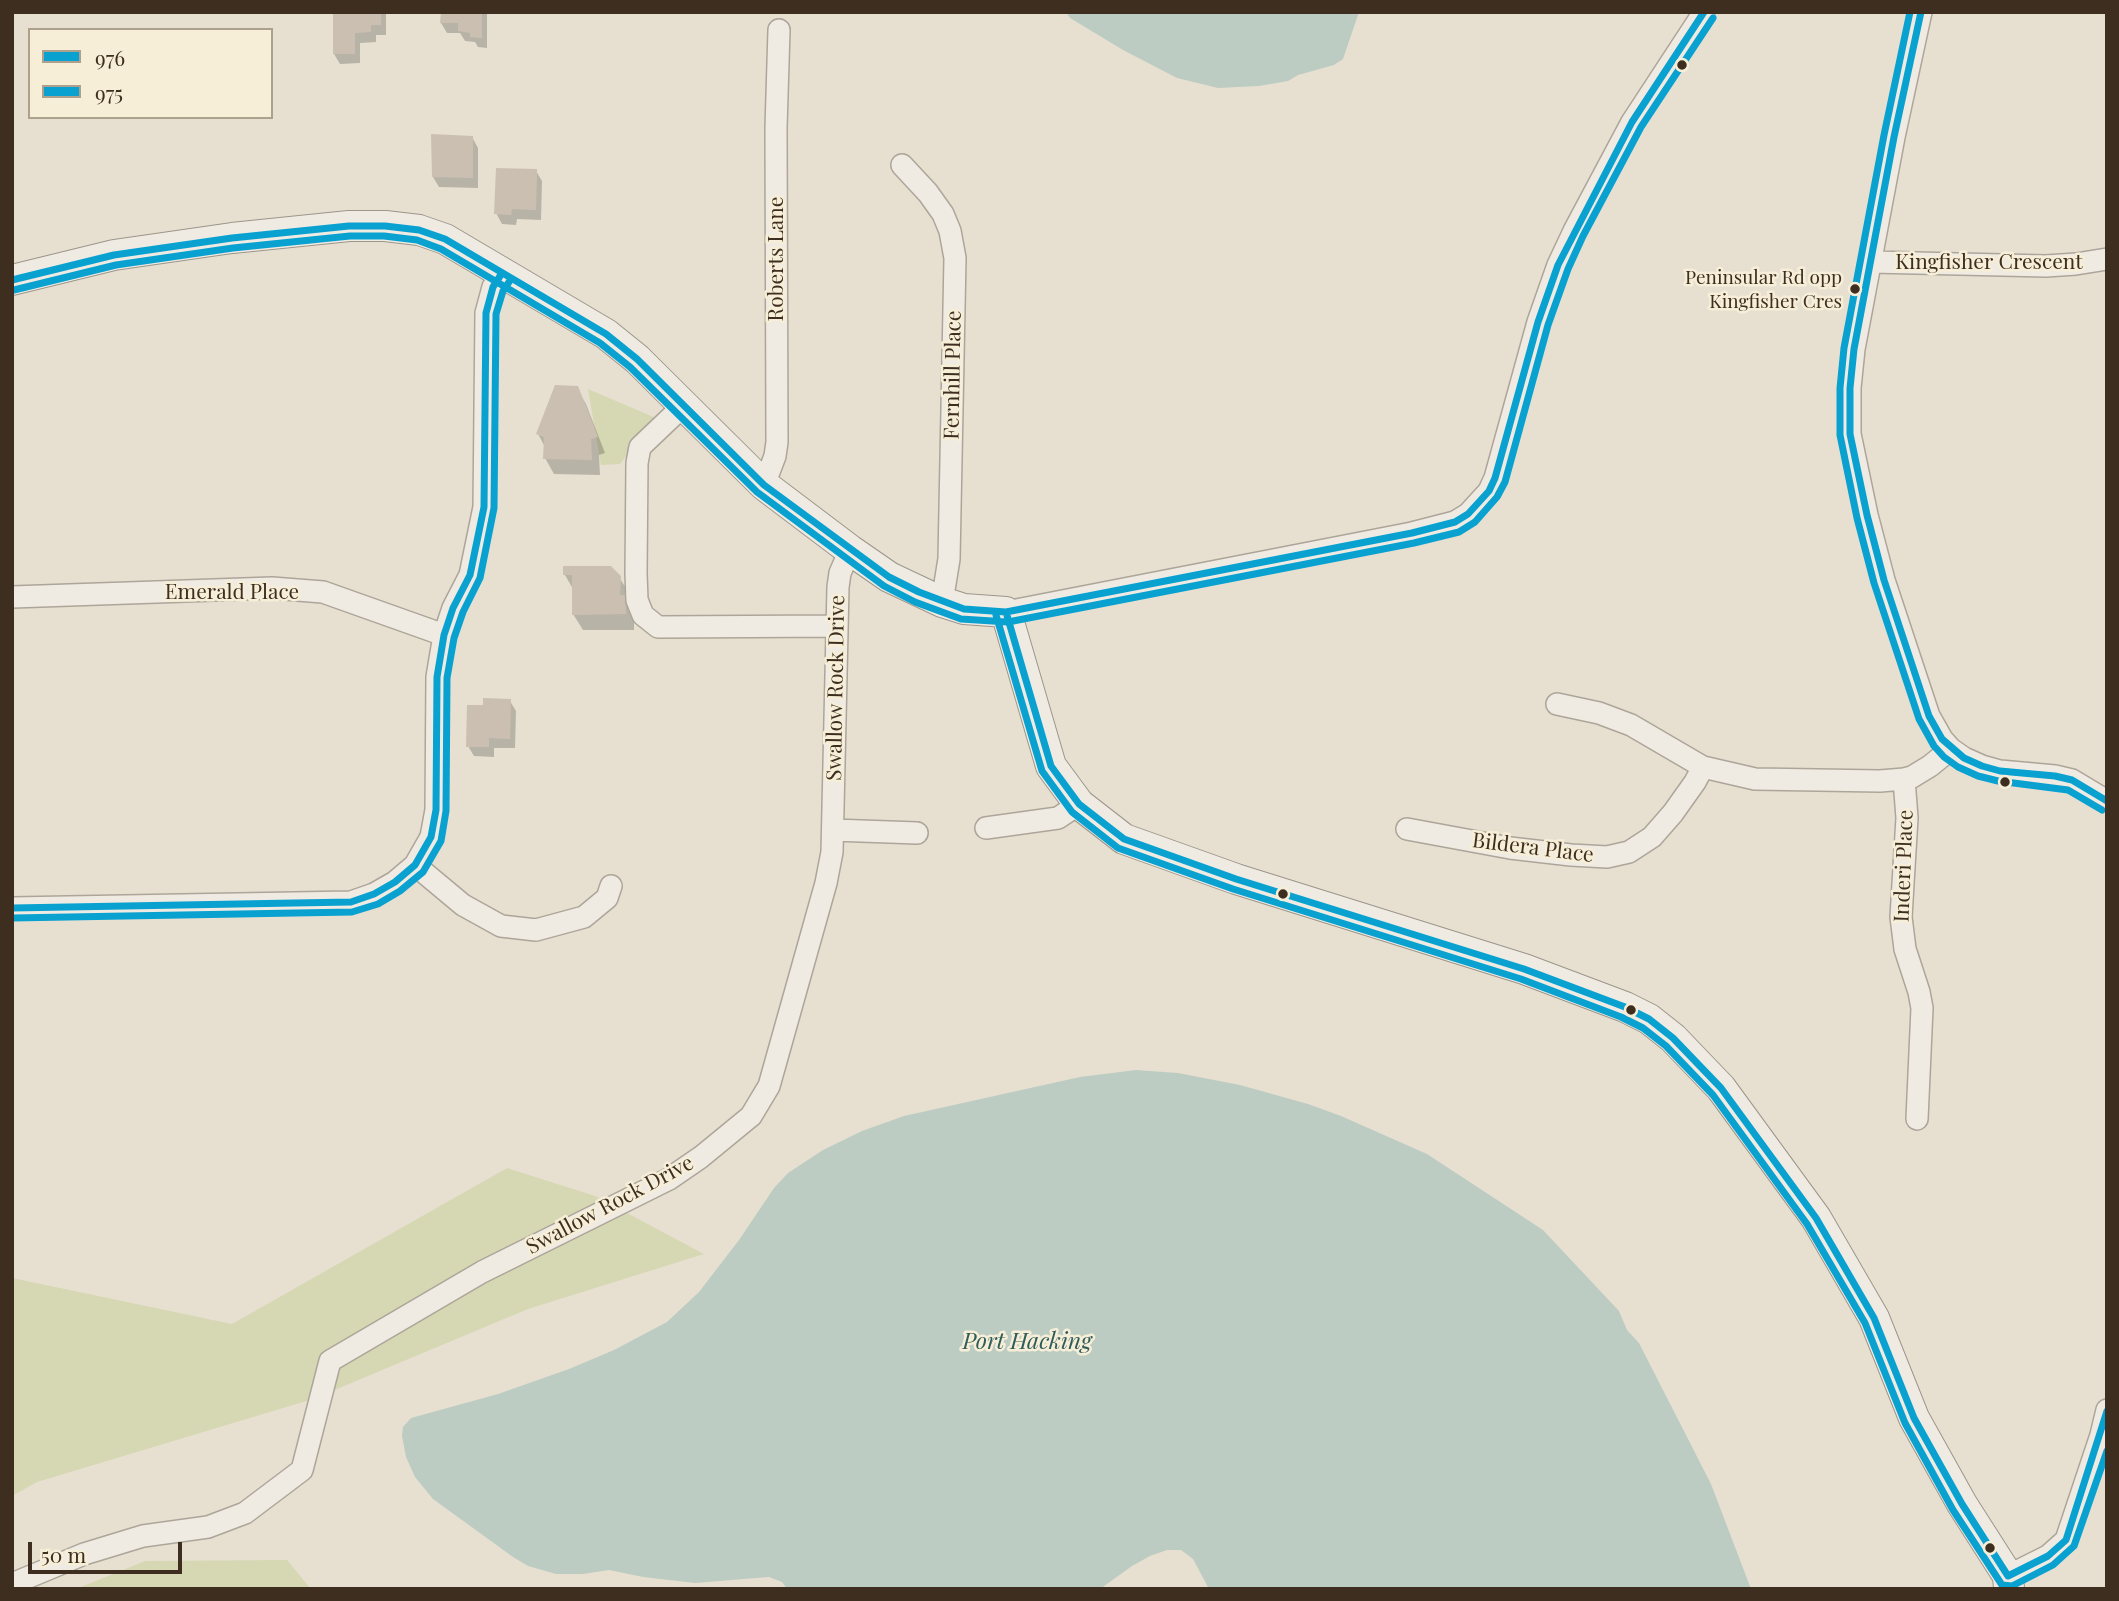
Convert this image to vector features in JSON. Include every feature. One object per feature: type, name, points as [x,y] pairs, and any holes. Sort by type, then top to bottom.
[{"type":"street","points":[[12,279],[114,255],[232,238],[349,226],[419,230],[444,239],[606,334],[637,359],[682,407],[764,485],[889,577],[942,602],[964,609],[1006,612],[1412,533],[1455,522],[1468,514],[1489,491],[1495,478],[1538,322],[1558,265],[1632,122],[1704,12]]},
{"type":"street","points":[[1921,12],[1894,137],[1854,349],[1850,388],[1853,459],[1884,580],[1929,716],[1942,738],[1964,758],[1991,768],[2072,780],[2107,801]]},
{"type":"street","name":"Roberts Lane","points":[[764,485],[775,456],[777,442],[776,128],[779,30]]},
{"type":"street","name":"Fernhill Place","points":[[902,165],[928,192],[943,214],[950,231],[955,258],[949,559],[942,602]]},
{"type":"street","name":"Kingfisher Crescent","points":[[1872,262],[2046,265],[2076,264],[2107,258]]},
{"type":"street","points":[[12,908],[351,902],[374,894],[395,882],[415,865],[431,838],[436,810],[437,677],[444,635],[453,608],[470,575],[484,507],[486,313],[493,287],[502,273]]},
{"type":"street","points":[[682,407],[640,447],[637,463],[636,573],[637,600],[643,615],[658,627],[837,626]]},
{"type":"street","name":"Swallow Rock Drive","points":[[12,1584],[84,1553],[143,1536],[208,1527],[245,1513],[302,1470],[330,1361],[482,1272],[669,1179],[751,1116],[769,1086],[826,883],[833,830],[838,587],[840,573],[850,550]]},
{"type":"street","name":"Emerald Place","points":[[12,597],[272,588],[323,592],[444,635]]},
{"type":"street","points":[[1006,612],[1051,766],[1079,804],[1124,839],[1261,887],[1524,969],[1625,1007],[1649,1019],[1673,1038],[1721,1088],[1816,1218],[1874,1318],[1914,1418],[2008,1583],[2048,1556],[2066,1539],[2107,1410]]},
{"type":"street","points":[[1557,704],[1599,713],[1631,725],[1703,767],[1755,779],[1904,779],[1930,766],[1951,749]]},
{"type":"street","name":"Bildera Place","points":[[1407,829],[1510,848],[1607,857],[1629,852],[1652,837],[1673,813],[1703,767]]},
{"type":"street","name":"Inderi Place","points":[[1904,779],[1907,818],[1902,927],[1905,949],[1922,1008],[1917,1119]]},
{"type":"street","points":[[986,828],[1058,818],[1079,804]]},
{"type":"street","points":[[833,830],[918,833]]},
{"type":"street","points":[[415,865],[463,905],[501,926],[536,930],[584,917],[607,898],[611,886]]},
{"type":"green space","points":[[588,389],[656,418],[620,464],[601,465]]},
{"type":"green space","points":[[507,1168],[595,1196],[704,1254],[528,1309],[313,1399],[37,1482],[12,1496],[12,1278],[232,1324]]},
{"type":"green space","points":[[287,1560],[311,1589],[76,1589],[145,1561]]},
{"type":"water","points":[[1066,12],[1359,12],[1343,59],[1334,65],[1298,75],[1288,81],[1218,88],[1177,78],[1123,50],[1070,18]]},
{"type":"water","name":"Port Hacking","points":[[1136,1070],[1178,1073],[1240,1085],[1341,1116],[1427,1154],[1543,1230],[1619,1311],[1627,1330],[1639,1343],[1711,1484],[1751,1589],[1209,1589],[1193,1559],[1181,1550],[1167,1550],[1150,1556],[1100,1589],[787,1589],[782,1582],[769,1577],[695,1583],[609,1570],[556,1574],[528,1566],[513,1557],[433,1499],[415,1477],[406,1457],[402,1436],[403,1427],[411,1418],[498,1394],[569,1369],[614,1350],[667,1322],[699,1292],[774,1188],[788,1173],[823,1150],[862,1131],[904,1116],[1080,1077]]},
{"type":"building","points":[[333,12],[381,12],[381,25],[371,25],[371,32],[355,33],[355,54],[333,54]]},
{"type":"building","points":[[441,12],[482,12],[482,38],[470,37],[470,33],[458,31],[458,23],[440,23]]},
{"type":"building","points":[[431,134],[473,136],[473,178],[432,177]]},
{"type":"building","points":[[496,168],[537,169],[536,210],[512,209],[511,215],[494,214]]},
{"type":"building","points":[[555,385],[578,386],[598,437],[591,439],[592,460],[543,459],[544,437],[536,434]]},
{"type":"building","points":[[563,566],[611,566],[621,576],[620,595],[625,595],[626,614],[572,615],[572,575],[563,575]]},
{"type":"building","points":[[483,698],[511,699],[510,739],[489,738],[489,747],[466,747],[467,705],[483,705]]},
{"type":"transit line","name":"976","points":[[12,280],[114,255],[232,238],[349,226],[419,230],[445,239],[606,334],[637,359],[764,485],[889,577],[964,609],[1006,612],[1412,533],[1455,522],[1468,514],[1489,491],[1495,478],[1538,322],[1558,265],[1632,122],[1704,12]]},
{"type":"transit line","name":"975","points":[[1910,12],[1844,348],[1840,388],[1840,435],[1857,518],[1874,583],[1919,719],[1934,746],[1958,767],[1978,776],[2068,790],[2102,810]]},
{"type":"transit line","name":"976","points":[[1921,12],[1894,137],[1854,349],[1850,388],[1850,434],[1867,515],[1884,580],[1929,716],[1942,739],[1964,758],[1982,766],[2000,771],[2072,780],[2107,801]]},
{"type":"transit line","name":"975","points":[[14,290],[116,265],[233,248],[350,236],[417,240],[441,249],[600,343],[630,367],[757,492],[884,586],[915,602],[961,619],[1008,622],[1414,543],[1459,532],[1475,522],[1497,497],[1505,482],[1548,325],[1583,236],[1641,127],[1713,18]]},
{"type":"transit line","name":"976","points":[[12,908],[351,902],[374,894],[395,882],[415,865],[431,837],[436,810],[437,677],[444,635],[453,608],[470,575],[484,507],[486,313],[493,287],[502,273]]},
{"type":"transit line","name":"975","points":[[12,918],[352,912],[378,904],[400,891],[423,872],[441,841],[446,811],[447,678],[454,638],[480,578],[494,508],[496,314],[503,291],[511,279]]},
{"type":"transit line","name":"976","points":[[1006,612],[1051,766],[1079,804],[1124,839],[1236,879],[1524,969],[1625,1007],[1649,1019],[1673,1038],[1721,1088],[1816,1218],[1874,1318],[1914,1418],[1962,1504],[2008,1576],[2048,1556],[2066,1540],[2107,1411]]},
{"type":"transit line","name":"975","points":[[996,615],[1042,771],[1072,812],[1118,848],[1233,889],[1521,979],[1621,1017],[1643,1028],[1666,1046],[1713,1095],[1807,1224],[1865,1323],[1905,1423],[1953,1510],[2002,1585],[2012,1586],[2053,1565],[2074,1546],[2107,1451]]},
{"type":"place","name":"Peninsular Rd opp Kingfisher Cres","points":[[1855,289]]}]
